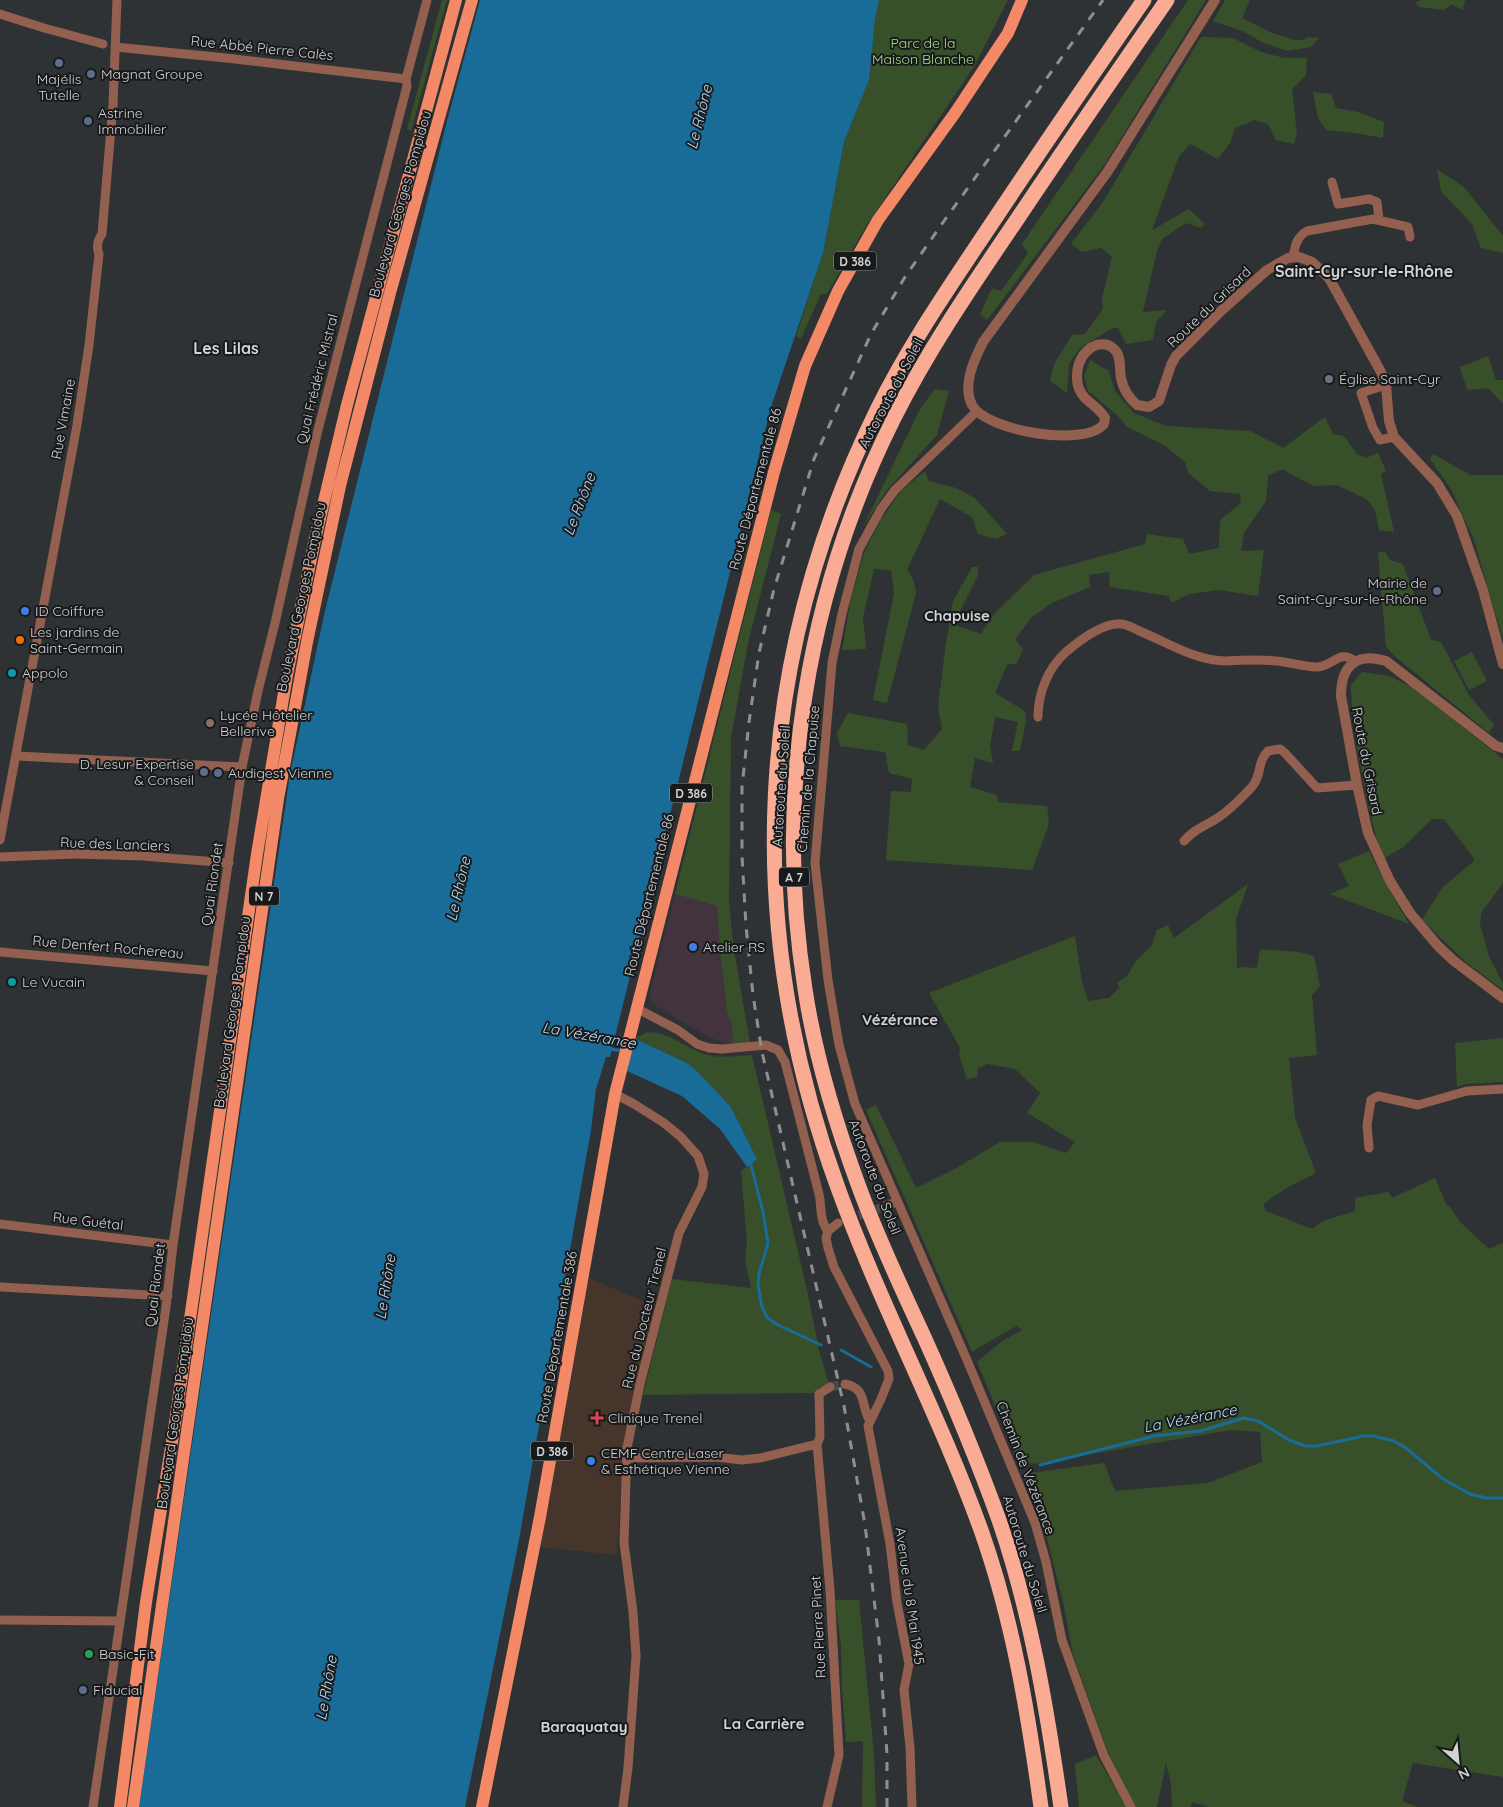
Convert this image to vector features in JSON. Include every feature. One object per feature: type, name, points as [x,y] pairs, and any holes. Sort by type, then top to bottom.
[{"type":"highway","name":"Autoroute du Soleil","points":[[1042,1807],[1023,1683],[998,1584],[982,1535],[938,1424],[841,1196],[810,1104],[786,995],[780,945],[774,859],[775,785],[782,713],[802,611],[831,515],[862,441],[879,406],[931,315],[1144,0]]},
{"type":"highway","name":"Autoroute du Soleil","points":[[1061,1807],[1041,1680],[1031,1632],[1000,1523],[963,1426],[861,1192],[830,1099],[817,1052],[805,992],[798,942],[793,858],[795,787],[801,722],[809,668],[820,616],[849,522],[895,416],[948,324],[1167,0]]},
{"type":"main road","name":"Boulevard Georges Pompidou","points":[[120,1807],[146,1602],[177,1413],[258,846],[287,675],[319,520],[346,405],[456,0]]},
{"type":"main road","name":"Boulevard Georges Pompidou","points":[[133,1807],[277,808],[295,704],[340,486],[390,293],[472,0]]},
{"type":"main road","name":"Route Départementale 86","points":[[618,1078],[774,472],[805,366],[838,291],[878,220],[956,112],[1008,33],[1022,0]]},
{"type":"main road","name":"Route Départementale 386","points":[[482,1807],[540,1517],[618,1078]]},
{"type":"street","name":"Rue Vimaine","points":[[0,840],[77,425],[89,345],[99,254],[97,249],[98,239],[102,234],[109,152],[117,0]]},
{"type":"street","name":"Quai Frédéric Mistral","points":[[242,767],[318,430],[407,86],[406,79],[427,0]]},
{"type":"street","points":[[977,411],[972,405],[968,385],[975,358],[983,342],[1108,171],[1216,0]]},
{"type":"street","points":[[0,14],[104,44]]},
{"type":"street","name":"Rue Abbé Pierre Calès","points":[[115,47],[406,79]]},
{"type":"street","points":[[1332,182],[1338,204],[1369,199],[1377,202],[1379,219]]},
{"type":"street","points":[[1410,237],[1408,227],[1373,218],[1307,231],[1301,234],[1297,240],[1293,257],[1304,258],[1312,262],[1329,278],[1382,372],[1386,385],[1389,421],[1394,437],[1437,483],[1457,516],[1483,590],[1503,664]]},
{"type":"street","name":"Route du Grisard","points":[[977,411],[984,418],[1003,426],[1033,433],[1061,435],[1097,431],[1104,424],[1105,418],[1085,398],[1079,388],[1077,378],[1078,366],[1084,356],[1092,347],[1099,344],[1107,345],[1119,357],[1121,380],[1131,400],[1137,405],[1144,407],[1154,404],[1159,401],[1171,365],[1183,348],[1266,270],[1278,262],[1293,257]]},
{"type":"street","points":[[1386,385],[1361,392],[1373,428],[1380,440],[1394,437]]},
{"type":"street","name":"Chemin de la Chapuise","points":[[896,1202],[855,1104],[839,1045],[828,980],[815,863],[832,663],[842,614],[860,549],[881,509],[895,490],[977,411]]},
{"type":"street","points":[[1038,717],[1038,707],[1045,680],[1058,658],[1082,638],[1103,628],[1122,624],[1199,657],[1216,661],[1273,660],[1318,667],[1330,663],[1341,656],[1349,656],[1355,661],[1368,658],[1386,661],[1496,746],[1503,748]]},
{"type":"street","name":"Route du Grisard","points":[[1355,661],[1343,676],[1341,690],[1344,717],[1357,785],[1368,833],[1375,850],[1390,881],[1410,913],[1426,933],[1454,961],[1503,998]]},
{"type":"street","points":[[1184,841],[1192,832],[1230,809],[1258,780],[1260,761],[1268,751],[1280,749],[1317,788],[1357,785]]},
{"type":"street","points":[[16,756],[242,767]]},
{"type":"street","name":"Quai Riondet","points":[[93,1807],[168,1296],[173,1246],[242,767]]},
{"type":"street","name":"Rue des Lanciers","points":[[0,857],[76,854],[143,856],[229,863]]},
{"type":"street","name":"Rue Denfert Rochereau","points":[[0,952],[213,971]]},
{"type":"street","points":[[636,1008],[678,1030],[697,1044],[709,1048],[722,1049],[766,1045],[778,1050],[785,1062],[821,1203],[822,1223],[828,1231]]},
{"type":"street","points":[[1369,1148],[1367,1125],[1371,1100],[1378,1096],[1418,1105],[1467,1091],[1503,1089]]},
{"type":"street","name":"Rue du Docteur Trenel","points":[[614,1094],[634,1104],[681,1136],[698,1156],[704,1174],[702,1187],[679,1232],[640,1384],[627,1448],[624,1543],[633,1612],[636,1656],[628,1768],[623,1807]]},
{"type":"street","points":[[883,1207],[896,1202]]},
{"type":"street","name":"Chemin de Vézérance","points":[[896,1202],[967,1360],[1035,1523],[1046,1562],[1062,1640],[1104,1756],[1131,1807]]},
{"type":"street","points":[[838,1223],[828,1231],[826,1238],[834,1266],[888,1371],[888,1379],[882,1399],[870,1420],[865,1413],[861,1393],[853,1386],[845,1384]]},
{"type":"street","name":"Rue Guétal","points":[[0,1224],[173,1246]]},
{"type":"street","points":[[0,1287],[168,1296]]},
{"type":"street","name":"Rue Pierre Pinet","points":[[827,1807],[839,1755],[830,1590],[816,1444],[820,1437],[819,1394],[830,1387]]},
{"type":"street","name":"Avenue du 8 Mai 1945","points":[[870,1420],[868,1433],[890,1544],[897,1602],[909,1664],[904,1690],[910,1747],[912,1807]]},
{"type":"street","points":[[628,1458],[716,1457],[742,1460],[760,1458],[816,1444]]},
{"type":"street","points":[[0,1620],[120,1622]]},
{"type":"shaded area","points":[[675,894],[717,906],[727,1012],[732,1025],[733,1044],[720,1042],[702,1033],[659,1008],[649,996]]},
{"type":"shaded area","name":"Clinique Trenel","points":[[589,1278],[657,1307],[623,1449],[617,1555],[540,1547]]},
{"type":"green space","points":[[442,0],[447,0],[411,131],[407,129]]},
{"type":"green space","name":"Parc de la Maison Blanche","points":[[879,0],[1008,0],[975,65],[865,228],[827,294],[821,294],[801,339],[796,336],[823,253],[844,142],[869,80]]},
{"type":"green space","points":[[1188,0],[1206,0],[1105,164],[987,320],[980,314],[992,288],[1001,291],[1028,253],[1022,244]]},
{"type":"green space","points":[[1225,0],[1250,0],[1242,18],[1270,32],[1294,40],[1302,40],[1308,37],[1319,38],[1311,47],[1287,51],[1264,43],[1242,31],[1213,21]]},
{"type":"green space","points":[[1421,0],[1465,0],[1463,10],[1451,4],[1444,10],[1420,7],[1415,3]]},
{"type":"green space","points":[[1201,37],[1233,38],[1261,52],[1284,58],[1307,58],[1306,75],[1292,89],[1297,135],[1294,144],[1276,140],[1268,124],[1255,120],[1235,128],[1230,143],[1218,159],[1190,144],[1179,156],[1152,230],[1189,209],[1205,224],[1201,228],[1186,223],[1162,239],[1157,251],[1143,312],[1167,310],[1156,322],[1153,340],[1126,344],[1118,328],[1113,328],[1081,347],[1069,364],[1067,393],[1050,381],[1054,364],[1072,335],[1085,334],[1103,309],[1102,298],[1112,257],[1101,248],[1082,252],[1071,244],[1103,202]]},
{"type":"green space","points":[[1313,92],[1331,94],[1336,108],[1358,112],[1384,122],[1383,138],[1326,130],[1318,118]]},
{"type":"green space","points":[[1437,169],[1464,187],[1503,236],[1503,253],[1481,248],[1472,224],[1441,191]]},
{"type":"green space","points":[[1488,356],[1496,380],[1503,380],[1503,404],[1488,388],[1467,390],[1460,367]]},
{"type":"green space","points":[[1090,360],[1109,371],[1115,391],[1134,413],[1166,426],[1250,431],[1283,448],[1325,417],[1333,434],[1344,436],[1357,454],[1366,458],[1378,453],[1386,471],[1381,474],[1394,532],[1379,530],[1375,510],[1368,500],[1337,485],[1313,486],[1282,469],[1268,476],[1266,501],[1244,533],[1241,551],[1264,550],[1258,596],[1218,590],[1189,594],[1171,603],[1169,596],[1110,587],[1109,572],[1089,575],[1090,587],[1052,603],[1032,617],[1015,639],[1023,649],[1017,663],[1007,665],[995,693],[1025,711],[1026,720],[1020,751],[1012,751],[1018,722],[995,717],[990,746],[993,763],[975,758],[970,787],[997,795],[998,802],[1047,806],[1049,824],[1032,870],[886,860],[891,791],[911,792],[912,779],[889,773],[885,752],[840,746],[837,733],[848,713],[907,724],[908,745],[924,750],[942,729],[938,706],[953,601],[972,567],[978,567],[978,575],[954,623],[981,634],[993,615],[1034,575],[1145,544],[1147,534],[1183,539],[1189,554],[1219,548],[1220,520],[1241,503],[1240,494],[1210,491],[1188,473],[1185,462],[1164,445],[1127,427],[1118,416],[1088,391],[1084,376]]},
{"type":"green space","points":[[935,389],[949,391],[937,435],[887,490],[863,527],[920,409]]},
{"type":"green space","points":[[1433,454],[1470,475],[1503,475],[1503,640],[1474,540],[1451,489],[1430,459]]},
{"type":"green space","points":[[925,471],[929,481],[956,488],[975,498],[1007,534],[996,539],[978,534],[972,517],[940,499],[907,570],[914,581],[916,593],[887,703],[873,700],[894,593],[891,570],[874,569],[863,617],[866,649],[842,650],[851,599],[864,553],[880,521],[901,491]]},
{"type":"green space","points":[[771,510],[781,514],[748,643],[731,738],[729,903],[734,950],[750,1043],[733,1044],[732,1025],[727,1012],[717,906],[675,894]]},
{"type":"green space","points":[[1378,552],[1385,552],[1390,560],[1403,564],[1431,640],[1441,642],[1469,695],[1494,725],[1489,733],[1392,654],[1386,646]]},
{"type":"green space","points":[[1472,652],[1487,681],[1469,690],[1454,661]]},
{"type":"green space","points":[[1362,672],[1390,676],[1413,688],[1503,759],[1503,883],[1481,913],[1480,924],[1489,956],[1503,984],[1503,990],[1467,963],[1422,920],[1442,888],[1475,860],[1444,819],[1432,819],[1402,848],[1383,859],[1366,796],[1352,712],[1351,685]]},
{"type":"green space","points":[[1369,851],[1409,924],[1330,894],[1349,886],[1338,864]]},
{"type":"green space","points":[[1248,884],[1236,919],[1237,969],[1241,967],[1257,968],[1260,949],[1299,952],[1314,956],[1320,986],[1312,995],[1317,1055],[1289,1058],[1295,1118],[1316,1173],[1288,1187],[1263,1204],[1266,1211],[1312,1229],[1323,1221],[1355,1211],[1355,1198],[1388,1192],[1392,1198],[1435,1178],[1447,1206],[1450,1207],[1460,1222],[1489,1249],[1503,1243],[1503,1777],[1413,1763],[1402,1801],[1418,1807],[1208,1807],[1193,1802],[1190,1807],[1172,1807],[1171,1784],[1166,1763],[1157,1807],[1135,1807],[1110,1758],[1073,1655],[1064,1606],[1038,1503],[1022,1474],[1104,1463],[1115,1491],[1208,1483],[1262,1462],[1260,1432],[1231,1430],[1033,1464],[1018,1460],[977,1362],[1001,1342],[1022,1330],[1017,1326],[972,1352],[866,1110],[876,1105],[916,1188],[953,1170],[1000,1142],[1033,1142],[1066,1153],[1075,1142],[1027,1113],[1040,1093],[1015,1069],[988,1064],[978,1068],[977,1077],[967,1079],[959,1055],[960,1048],[929,993],[1075,936],[1082,982],[1088,1001],[1109,998],[1119,988],[1117,983],[1127,976],[1136,961],[1152,945],[1157,930],[1168,925],[1174,938]]},
{"type":"green space","points":[[648,1032],[663,1034],[709,1056],[752,1055],[807,1290],[819,1350],[829,1384],[820,1387],[815,1393],[643,1395],[672,1279],[751,1288],[745,1259],[747,1242],[741,1171],[757,1159],[731,1107],[696,1070],[687,1063],[635,1038]]},
{"type":"green space","points":[[1503,1038],[1503,1082],[1465,1084],[1457,1087],[1455,1043]]},
{"type":"green space","points":[[835,1600],[859,1600],[874,1754],[876,1807],[862,1807],[863,1741],[846,1742],[841,1646]]},
{"type":"green space","points":[[1096,1755],[1126,1807],[1079,1807],[1075,1764]]},
{"type":"water","name":"Le Rhône","points":[[480,0],[879,0],[869,80],[844,142],[823,253],[771,407],[610,1057],[606,1057],[596,1089],[591,1130],[518,1545],[465,1807],[139,1807],[290,774],[325,611],[447,121]]},
{"type":"water","points":[[634,1038],[687,1063],[696,1070],[731,1107],[757,1159],[747,1167],[720,1129],[682,1096],[627,1071]]},
{"type":"waterway","name":"La Vézérance","points":[[610,1049],[624,1051]]},
{"type":"waterway","name":"La Vézérance","points":[[750,1161],[763,1212],[768,1243],[759,1274],[758,1285],[762,1307],[767,1317],[776,1324],[821,1345]]},
{"type":"waterway","name":"La Vézérance","points":[[841,1350],[871,1367]]},
{"type":"waterway","name":"La Vézérance","points":[[1040,1465],[1154,1436],[1200,1431],[1244,1418],[1258,1421],[1289,1440],[1305,1446],[1317,1446],[1363,1436],[1373,1436],[1394,1441],[1406,1448],[1443,1479],[1470,1494],[1486,1498],[1503,1498]]},
{"type":"tunnel","points":[[846,1220],[883,1207]]},
{"type":"tunnel","points":[[830,1387],[845,1384]]},
{"type":"railway","points":[[887,1807],[887,1754],[879,1640],[865,1525],[844,1406],[762,1052],[753,995],[746,926],[742,856],[742,787],[749,722],[759,653],[774,589],[814,459],[871,334],[905,277],[1103,0]]},
{"type":"place","name":"Majélis Tutelle","points":[[59,63]]},
{"type":"place","name":"Magnat Groupe","points":[[91,74]]},
{"type":"place","name":"Astrine Immobilier","points":[[88,121]]},
{"type":"place","name":"Église Saint-Cyr","points":[[1329,379]]},
{"type":"place","name":"Mairie de Saint-Cyr-sur-le-Rhône","points":[[1437,591]]},
{"type":"place","name":"ID Coiffure","points":[[25,611]]},
{"type":"place","name":"Les jardins de Saint-Germain","points":[[20,640]]},
{"type":"place","name":"Appolo","points":[[12,673]]},
{"type":"place","name":"Lycée Hôtelier Bellerive","points":[[210,723]]},
{"type":"place","name":"D. Lesur Expertise & Conseil","points":[[204,772]]},
{"type":"place","name":"Audigest Vienne","points":[[218,773]]},
{"type":"place","name":"Atelier RS","points":[[693,947]]},
{"type":"place","name":"Le Vucain","points":[[12,982]]},
{"type":"place","name":"Clinique Trenel","points":[[597,1418]]},
{"type":"place","name":"CEMF Centre Laser & Esthétique Vienne","points":[[591,1461]]},
{"type":"place","name":"Basic-Fit","points":[[89,1654]]},
{"type":"place","name":"Fiducial","points":[[83,1690]]},
{"type":"district","name":"Saint-Cyr-sur-le-Rhône","points":[[1364,271]]},
{"type":"district","name":"Les Lilas","points":[[226,348]]},
{"type":"district","name":"Chapuise","points":[[957,615]]},
{"type":"district","name":"Vézérance","points":[[900,1019]]},
{"type":"district","name":"La Carrière","points":[[764,1723]]},
{"type":"district","name":"Baraquatay","points":[[584,1726]]}]
